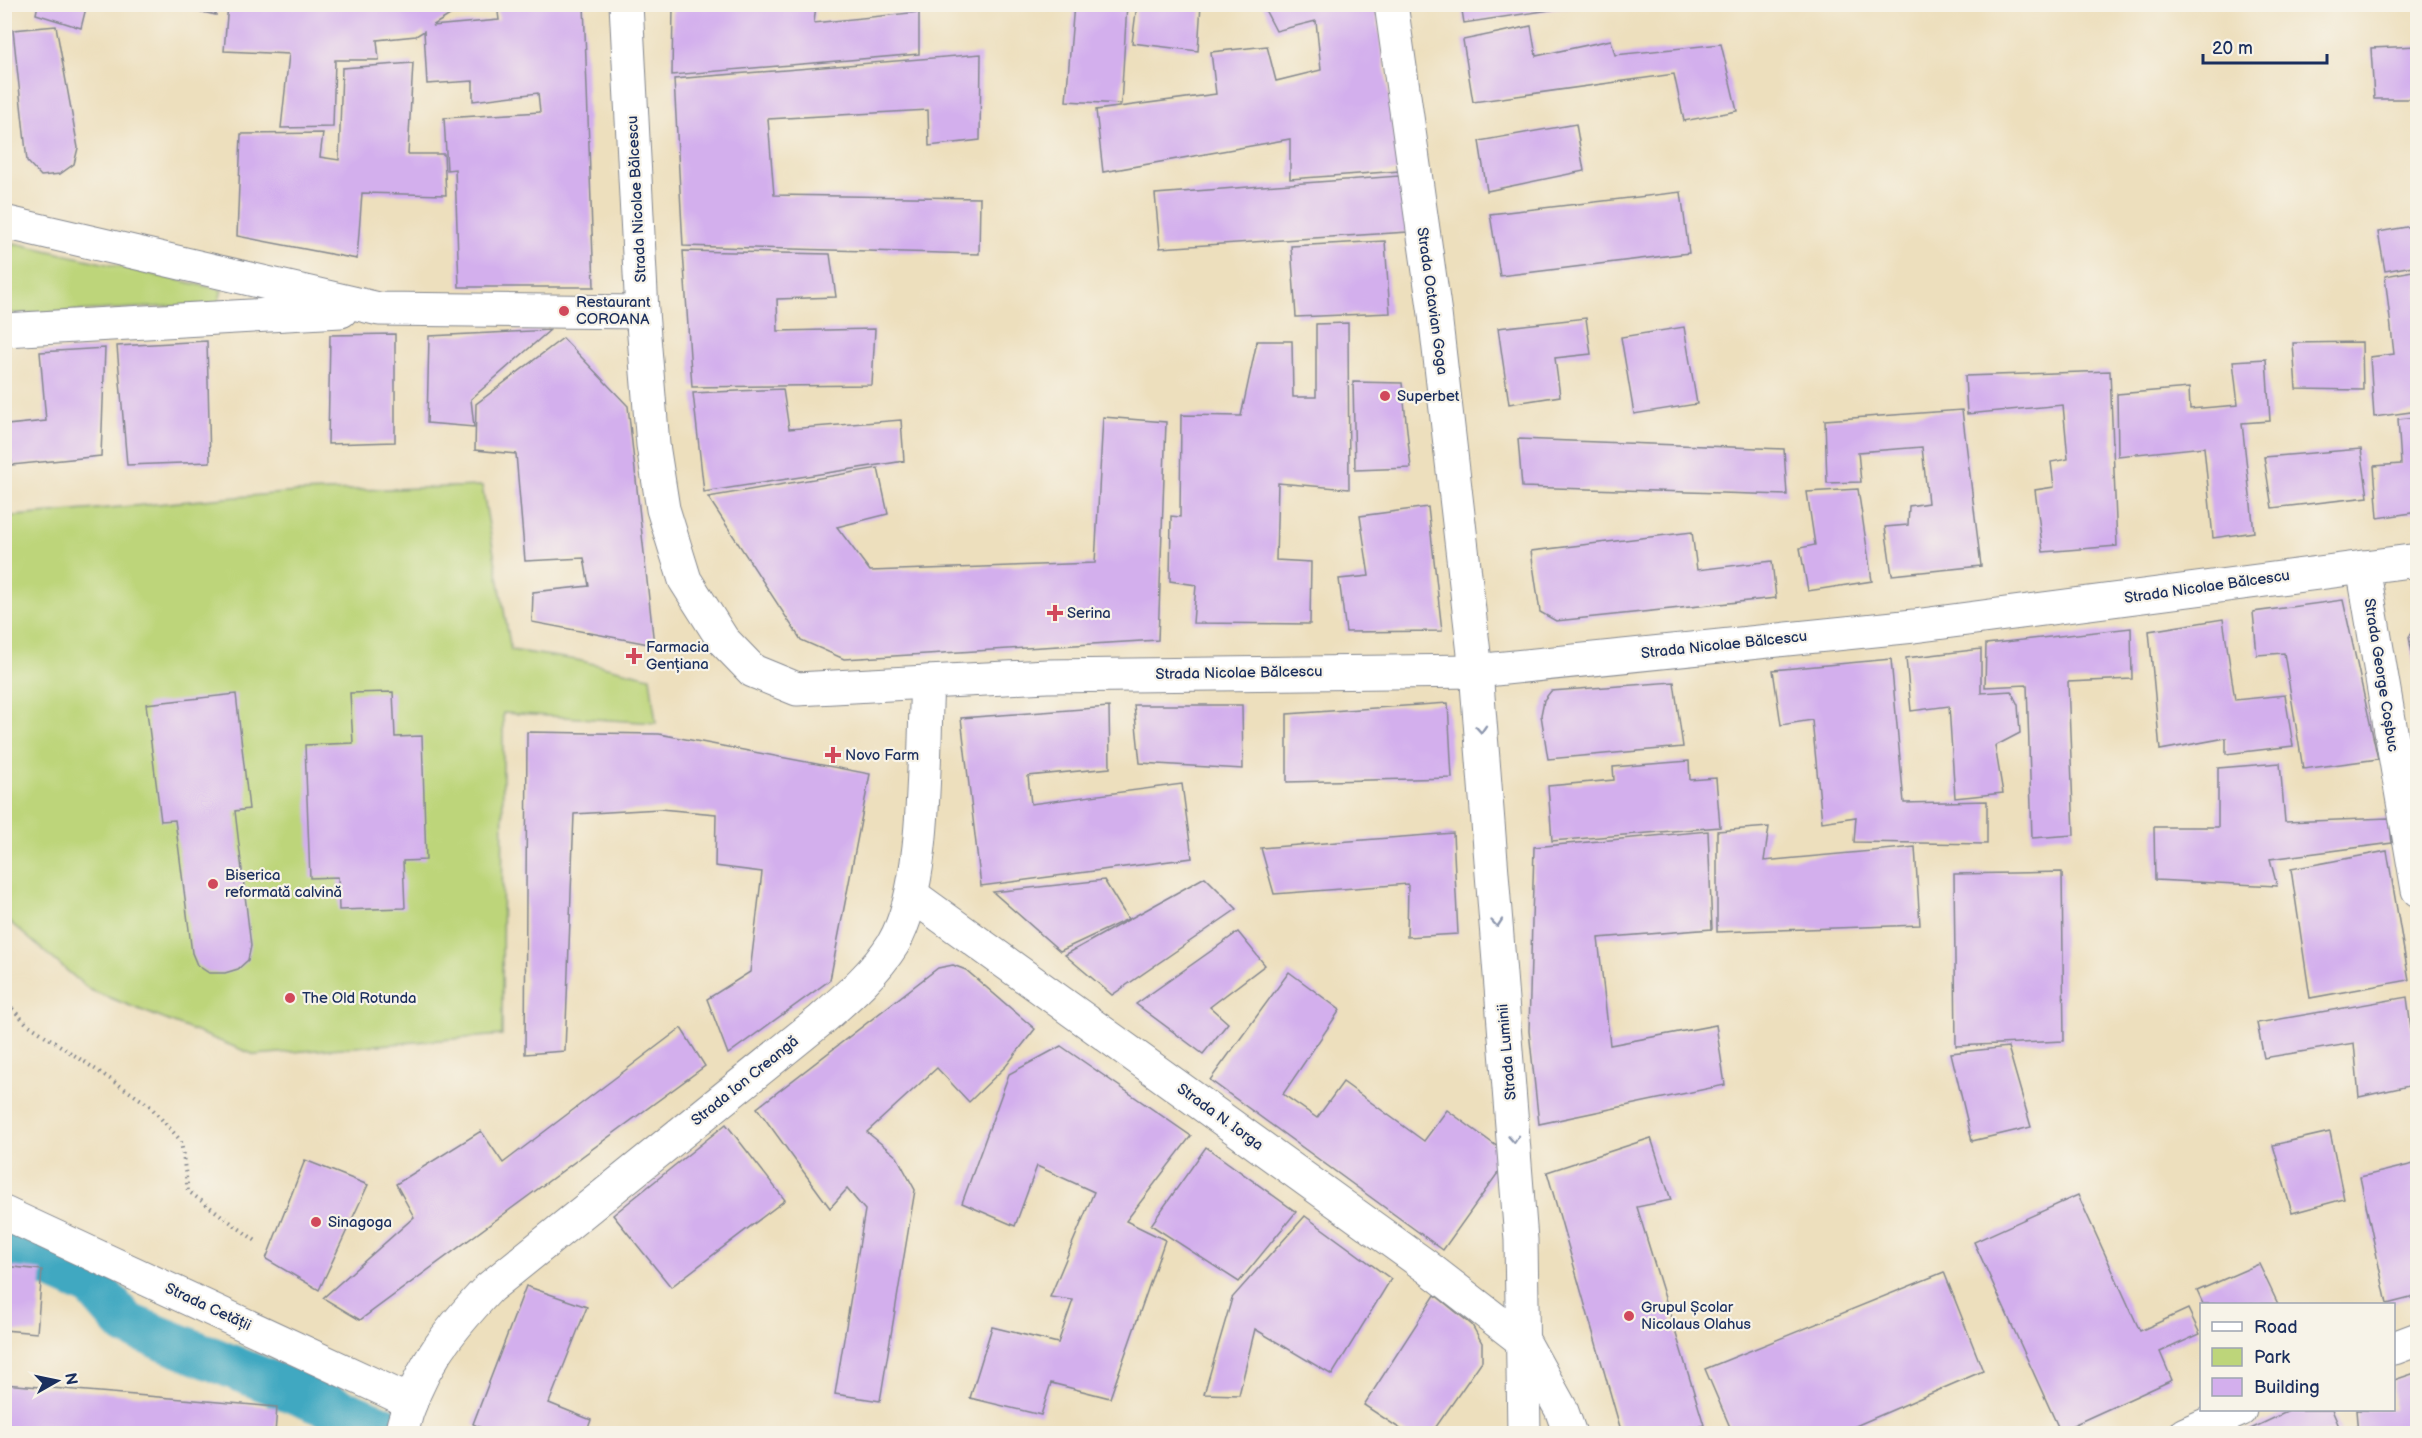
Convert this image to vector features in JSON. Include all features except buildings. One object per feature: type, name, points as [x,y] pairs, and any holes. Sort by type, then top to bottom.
[{"type":"street","name":"Strada Nicolae Bălcescu","points":[[626,4],[642,312],[653,445],[663,509],[685,580],[723,639],[753,671],[797,688],[1047,676],[1476,670],[1914,626],[2418,560]]},
{"type":"street","name":"Strada Octavian Goga","points":[[1391,4],[1436,326],[1476,670]]},
{"type":"street","points":[[4,222],[379,309]]},
{"type":"street","points":[[4,330],[379,309],[642,312]]},
{"type":"street","name":"Strada George Coșbuc","points":[[2363,567],[2418,890]]},
{"type":"street","name":"Strada Luminii","points":[[1476,670],[1514,1139],[1524,1342],[1524,1434]]},
{"type":"street","name":"Strada Ion Creangă","points":[[406,1415],[427,1364],[453,1325],[489,1288],[821,1020],[862,984],[893,943],[912,895],[919,840],[927,682]]},
{"type":"street","name":"Strada N. Iorga","points":[[912,895],[1426,1266],[1524,1342]]},
{"type":"street","name":"Strada Cetății","points":[[4,1213],[406,1415]]},
{"type":"street","points":[[2395,1348],[2418,1339]]},
{"type":"street","points":[[1524,1342],[1561,1409],[1570,1434]]},
{"type":"street","points":[[2185,1434],[2238,1411]]},
{"type":"path","points":[[4,1000],[26,1023],[149,1105],[181,1140],[188,1191],[256,1241]]},
{"type":"green space","points":[[14,243],[222,290],[218,304],[14,314],[5,311],[5,255]]},
{"type":"green space","points":[[482,486],[511,650],[577,660],[650,677],[656,723],[503,713],[502,1035],[255,1055],[90,990],[5,918],[4,517],[297,492]]},
{"type":"waterway","points":[[4,1246],[93,1286],[126,1324],[399,1434]]},
{"type":"place","name":"Restaurant COROANA","points":[[564,311]]},
{"type":"place","name":"Superbet","points":[[1385,396]]},
{"type":"place","name":"Serina","points":[[1055,613]]},
{"type":"place","name":"Farmacia Gențiana","points":[[634,656]]},
{"type":"place","name":"Novo Farm","points":[[833,755]]},
{"type":"place","name":"Biserica reformată calvină","points":[[213,884]]},
{"type":"place","name":"The Old Rotunda","points":[[290,998]]},
{"type":"place","name":"Sinagoga","points":[[316,1222]]},
{"type":"place","name":"Grupul Școlar Nicolaus Olahus","points":[[1629,1316]]}]
